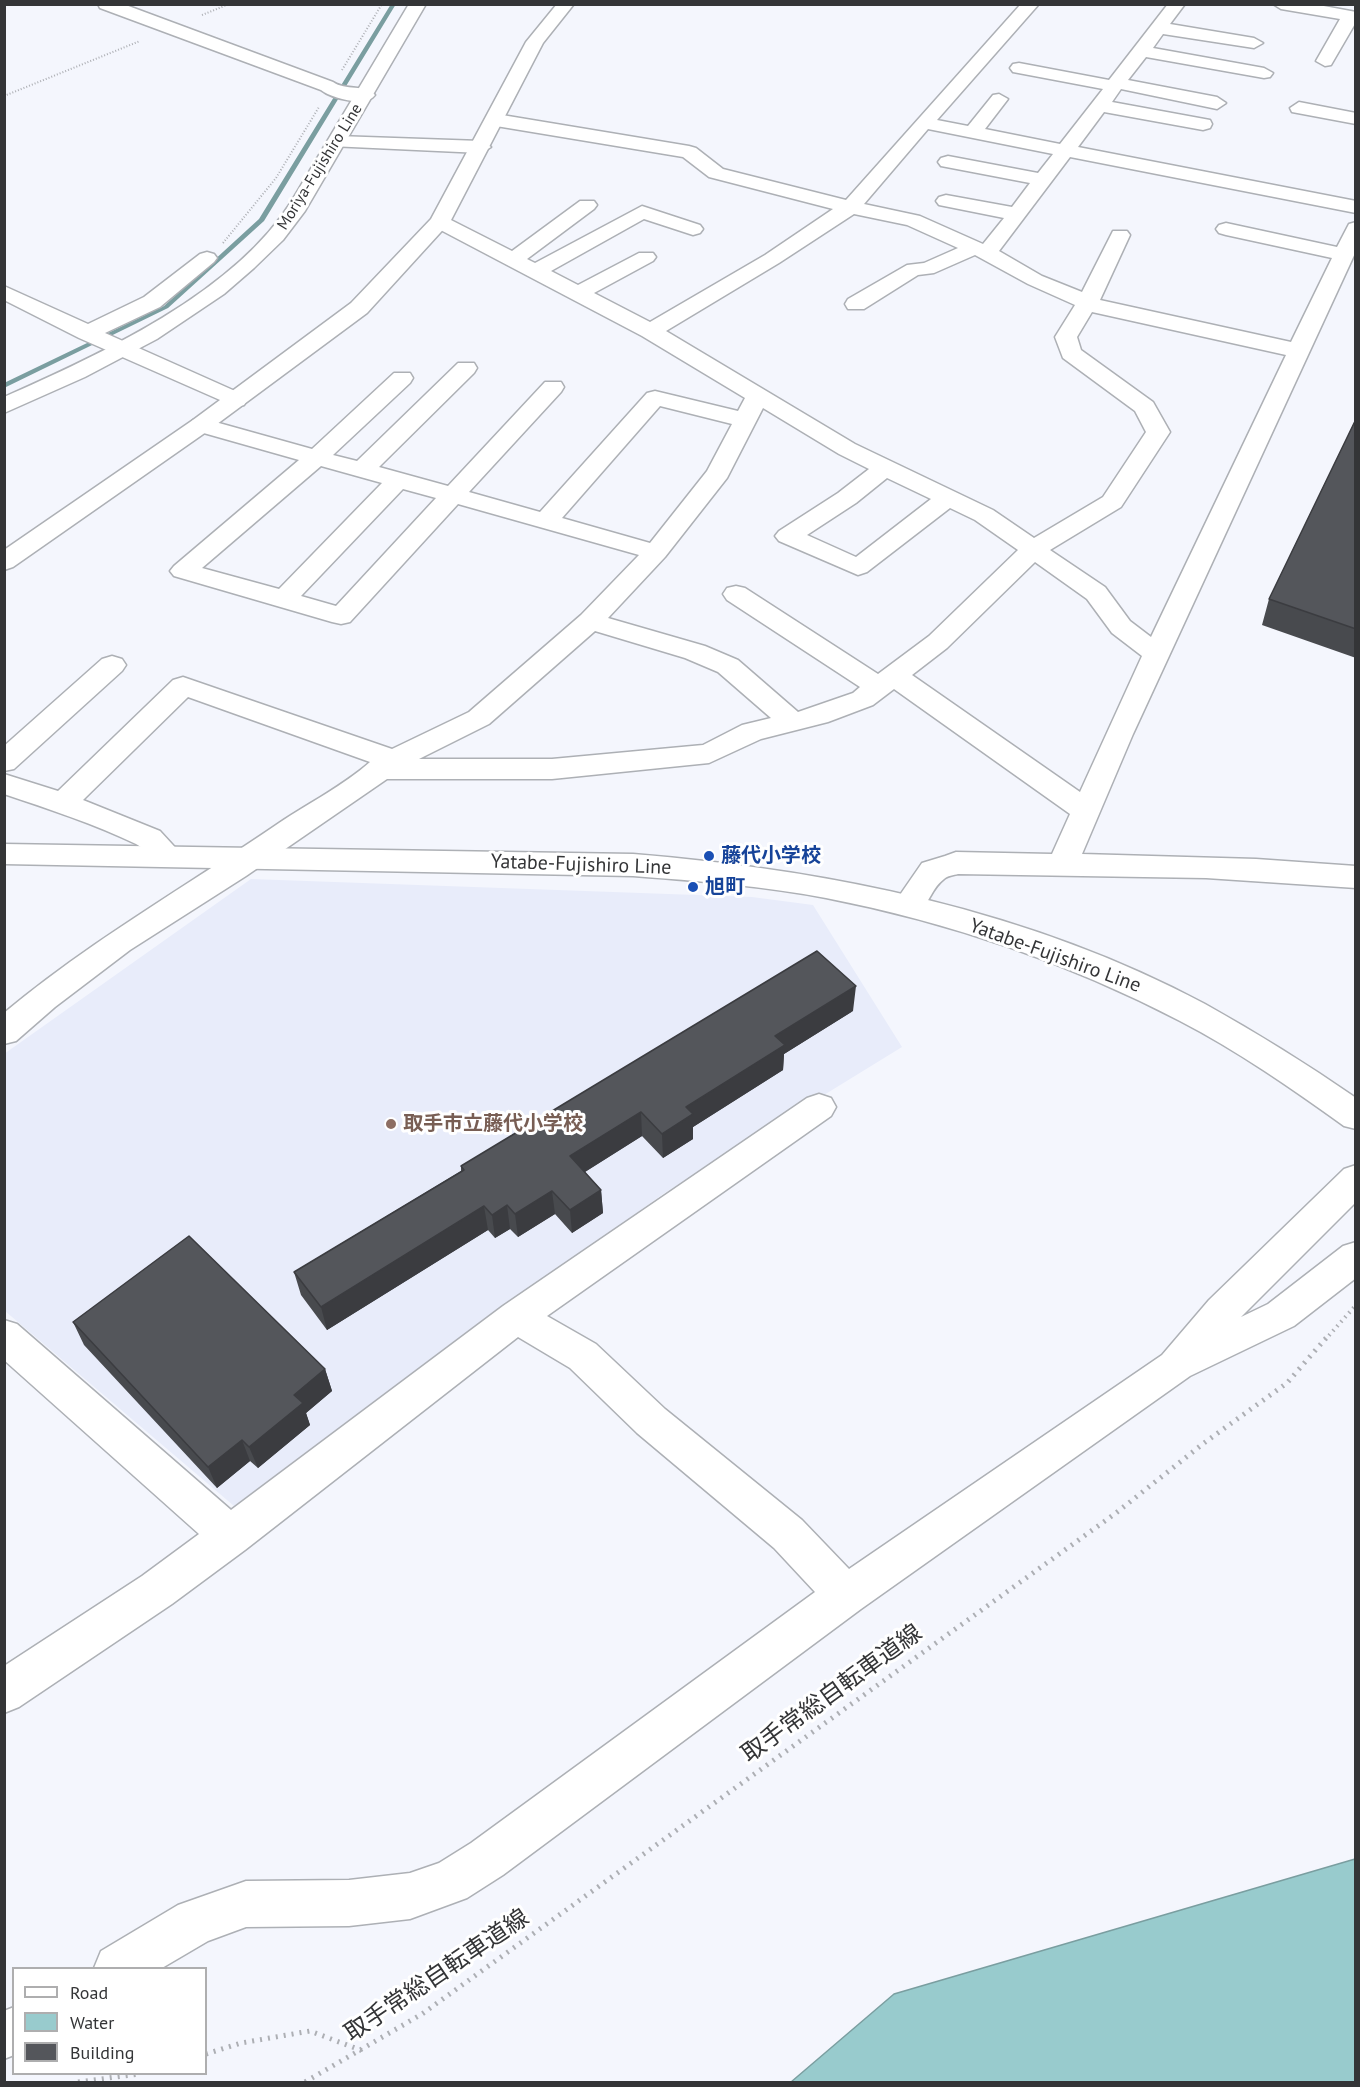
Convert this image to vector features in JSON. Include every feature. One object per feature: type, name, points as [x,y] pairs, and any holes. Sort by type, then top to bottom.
[{"type":"street","points":[[106,4],[330,89],[366,95]]},
{"type":"street","name":"Moriya-Fujishiro Line","points":[[4,406],[124,348],[183,313],[233,277],[277,235],[366,95],[418,4]]},
{"type":"street","points":[[4,562],[236,400],[359,308],[440,222],[496,120],[535,42],[566,4]]},
{"type":"street","points":[[650,331],[772,259],[852,206],[1031,4]]},
{"type":"street","points":[[856,304],[914,269],[927,269],[981,251],[1017,214],[1177,4]]},
{"type":"street","points":[[1281,4],[1353,17],[1325,61]]},
{"type":"street","points":[[1160,28],[1254,43]]},
{"type":"street","points":[[1137,57],[1264,73]]},
{"type":"street","points":[[1137,57],[1237,83]]},
{"type":"street","points":[[1019,68],[1216,103]]},
{"type":"street","points":[[973,132],[999,99]]},
{"type":"street","points":[[1099,105],[1203,124]]},
{"type":"street","points":[[1299,108],[1356,119]]},
{"type":"street","points":[[496,120],[689,152],[716,173],[817,200],[913,220],[981,251],[1035,280],[1101,308],[1300,351]]},
{"type":"street","points":[[924,123],[1356,207]]},
{"type":"street","points":[[1079,132],[1102,136]]},
{"type":"street","points":[[337,142],[481,147]]},
{"type":"street","points":[[948,162],[1043,180]]},
{"type":"street","points":[[946,201],[1017,214]]},
{"type":"street","points":[[514,259],[587,205]]},
{"type":"street","points":[[537,271],[642,212],[693,229]]},
{"type":"street","points":[[440,222],[650,331],[847,449],[984,515],[1096,593],[1121,627],[1157,654]]},
{"type":"street","points":[[1063,864],[1085,810],[1157,654],[1300,351],[1329,281],[1351,242],[1226,229]]},
{"type":"street","points":[[63,803],[183,686],[387,764],[552,769],[709,754],[752,732],[818,716],[863,699],[965,618],[1035,549],[1112,502],[1158,432],[1145,407],[1071,353],[1066,337],[1088,302],[1120,235]]},
{"type":"street","points":[[579,293],[646,257]]},
{"type":"street","points":[[87,333],[152,302],[207,258]]},
{"type":"street","points":[[1329,281],[1356,287]]},
{"type":"street","points":[[4,292],[87,333],[236,400]]},
{"type":"street","points":[[362,470],[466,368]]},
{"type":"street","points":[[402,378],[317,457],[183,571],[341,616],[455,496],[553,387]]},
{"type":"street","points":[[4,1032],[44,998],[118,942],[251,857],[387,764],[479,718],[590,621],[656,552],[718,473],[757,397]]},
{"type":"street","points":[[546,521],[655,398],[745,420]]},
{"type":"street","points":[[201,425],[656,552]]},
{"type":"street","points":[[886,467],[847,498],[788,536],[858,567],[948,496]]},
{"type":"street","points":[[284,599],[398,480]]},
{"type":"street","points":[[736,594],[886,682],[1085,810]]},
{"type":"street","points":[[590,621],[695,652],[728,666],[792,721]]},
{"type":"street","points":[[4,762],[112,664]]},
{"type":"street","points":[[4,784],[63,803],[149,838],[168,856]]},
{"type":"street","name":"Yatabe-Fujishiro Line","points":[[4,854],[251,857],[688,868],[822,886],[908,905],[1077,960],[1199,1015],[1319,1088],[1356,1116]]},
{"type":"street","points":[[908,905],[933,871],[956,863],[1283,870],[1356,877]]},
{"type":"street","points":[[4,1692],[157,1590],[231,1536],[516,1317],[819,1107]]},
{"type":"street","points":[[1175,1367],[1222,1311],[1356,1179]]},
{"type":"street","points":[[120,1967],[195,1922],[246,1904],[349,1903],[410,1896],[451,1882],[487,1859],[846,1595],[1175,1367],[1281,1315],[1356,1257]]},
{"type":"street","points":[[516,1317],[583,1356],[651,1421],[788,1534],[846,1595]]},
{"type":"street","points":[[4,1336],[231,1536]]},
{"type":"path","points":[[207,258],[229,237],[276,178],[382,4]]},
{"type":"path","points":[[4,96],[170,28]]},
{"type":"path","name":"取手常総自転車道線","points":[[305,2082],[363,2051],[422,2014],[1116,1513],[1204,1443],[1287,1383],[1356,1305]]},
{"type":"path","points":[[207,2054],[241,2043],[310,2031],[363,2051]]},
{"type":"path","points":[[78,2082],[125,2075]]},
{"type":"shaded area","name":"取手市立藤代小学校","points":[[251,879],[752,897],[813,905],[902,1047],[663,1194],[234,1506],[5,1311],[4,1054]]},
{"type":"water","points":[[1355,1859],[1355,2082],[791,2082],[894,1994]]},
{"type":"building","points":[[1356,419],[1356,629],[1269,599]]},
{"type":"building","points":[[817,951],[856,986],[775,1036],[785,1045],[686,1107],[693,1114],[662,1134],[641,1112],[570,1156],[601,1190],[570,1210],[552,1191],[515,1214],[507,1205],[492,1215],[484,1206],[321,1307],[294,1272],[464,1170],[461,1166]]},
{"type":"building","points":[[189,1236],[325,1369],[294,1395],[303,1403],[249,1447],[242,1440],[208,1467],[73,1322]]},
{"type":"waterway","points":[[4,386],[166,307],[262,220],[394,4]]},
{"type":"place","name":"藤代小学校","points":[[709,856]]},
{"type":"place","name":"旭町","points":[[693,887]]},
{"type":"place","name":"取手市立藤代小学校","points":[[391,1124]]}]
